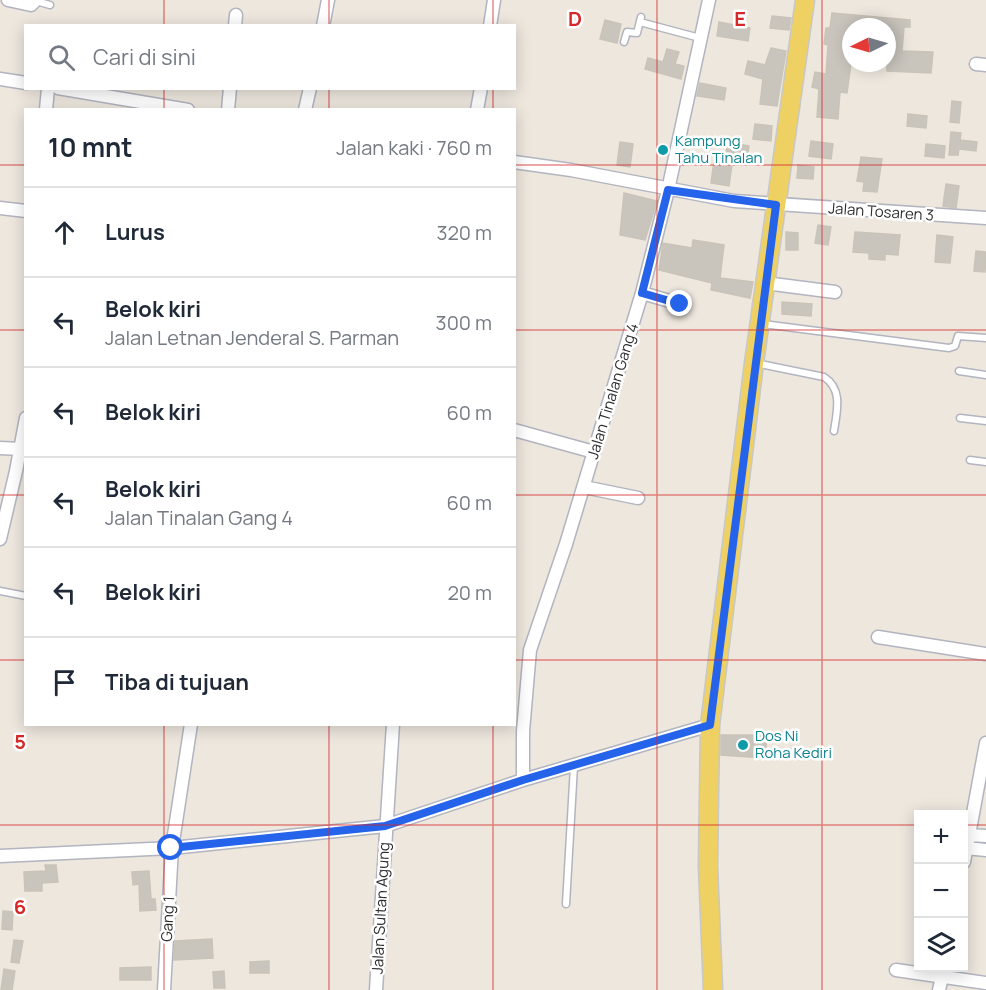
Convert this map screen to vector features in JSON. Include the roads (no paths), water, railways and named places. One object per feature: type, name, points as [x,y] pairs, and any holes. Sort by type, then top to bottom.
[{"type":"main road","points":[[713,990],[708,866],[710,725],[754,363],[805,0]]},
{"type":"street","points":[[8,0],[31,5],[36,1]]},
{"type":"street","points":[[322,24],[328,0]]},
{"type":"street","points":[[490,24],[494,0]]},
{"type":"street","name":"Jalan Tinalan Gang 4","points":[[523,780],[530,650],[584,487],[642,293],[668,190],[709,0]]},
{"type":"street","points":[[0,79],[24,83]]},
{"type":"street","points":[[46,108],[48,90]]},
{"type":"street","points":[[70,90],[176,108]]},
{"type":"street","points":[[228,108],[230,90]]},
{"type":"street","points":[[305,108],[310,90]]},
{"type":"street","points":[[477,108],[481,90]]},
{"type":"street","name":"Jalan Tosaren 3","points":[[516,162],[571,170],[668,190],[776,205],[986,218]]},
{"type":"street","points":[[0,208],[24,211]]},
{"type":"street","points":[[765,283],[835,292]]},
{"type":"street","points":[[642,293],[680,304]]},
{"type":"street","points":[[0,539],[24,430]]},
{"type":"street","points":[[516,431],[594,452]]},
{"type":"street","points":[[0,448],[21,449]]},
{"type":"street","points":[[584,487],[638,498]]},
{"type":"street","points":[[878,637],[986,654]]},
{"type":"street","points":[[0,856],[171,848],[385,826],[523,780],[710,725]]},
{"type":"street","name":"Gang 1","points":[[164,990],[171,848],[191,726]]},
{"type":"street","name":"Jalan Sultan Agung","points":[[376,990],[393,726]]},
{"type":"street","points":[[968,839],[986,743]]},
{"type":"street","points":[[969,835],[986,836]]},
{"type":"street","points":[[968,848],[986,850]]},
{"type":"street","points":[[896,970],[914,971]]},
{"type":"street","points":[[939,990],[943,972],[986,983]]},
{"type":"lane","points":[[36,1],[50,5]]},
{"type":"lane","points":[[624,42],[627,32],[637,33],[640,19],[701,38]]},
{"type":"lane","points":[[760,323],[949,348],[955,346],[958,336],[986,338]]},
{"type":"lane","points":[[754,363],[824,376],[831,381],[838,405],[834,431]]},
{"type":"lane","points":[[959,370],[986,375]]},
{"type":"lane","points":[[960,418],[986,421]]},
{"type":"lane","points":[[970,460],[986,462]]},
{"type":"lane","points":[[0,591],[24,596]]},
{"type":"lane","points":[[566,904],[574,765]]},
{"type":"place","name":"Kampung Tahu Tinalan","points":[[663,150]]},
{"type":"place","name":"Dos Ni Roha Kediri","points":[[743,745]]}]
